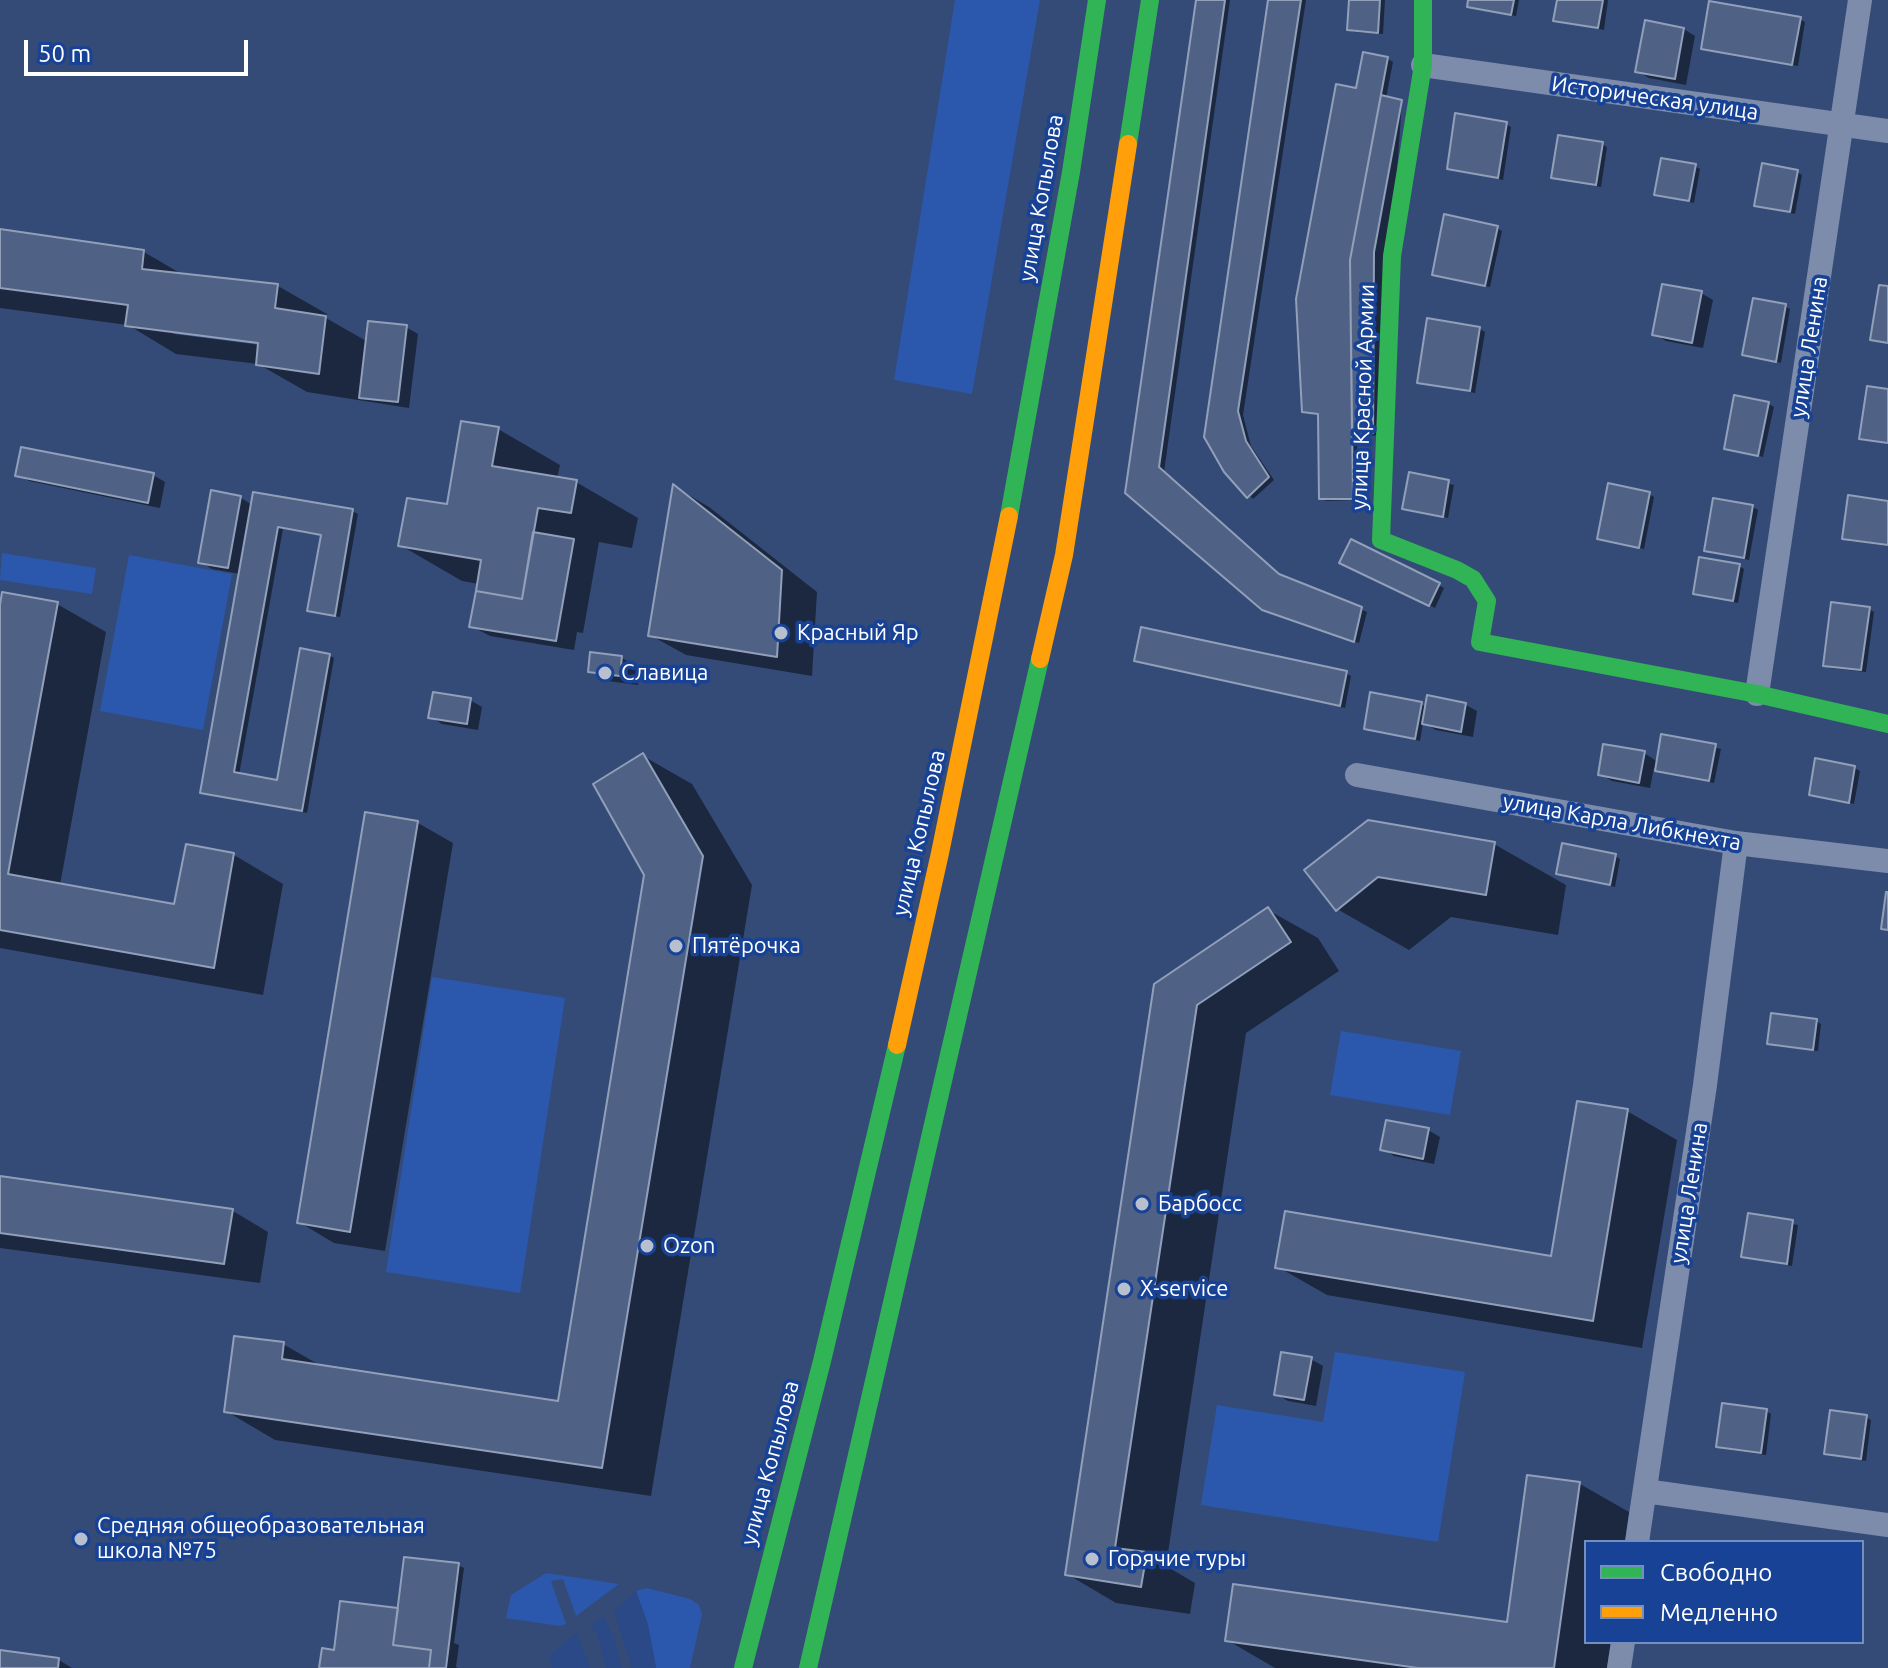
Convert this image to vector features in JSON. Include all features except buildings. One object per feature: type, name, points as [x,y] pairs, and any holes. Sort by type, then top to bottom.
[{"type":"main road","name":"улица Копылова","points":[[743,1668],[821,1363],[971,709],[1022,450],[1097,0]]},
{"type":"main road","points":[[808,1668],[1064,555],[1150,0]]},
{"type":"main road","name":"улица Красной Армии","points":[[1423,0],[1423,65],[1392,256],[1381,540],[1473,579],[1487,601],[1480,642],[1757,694]]},
{"type":"main road","points":[[1757,694],[1888,724]]},
{"type":"street","name":"улица Ленина","points":[[1757,694],[1860,0]]},
{"type":"street","name":"Историческая улица","points":[[1423,65],[1888,131]]},
{"type":"street","name":"улица Карла Либкнехта","points":[[1357,775],[1736,843],[1888,861]]},
{"type":"street","name":"улица Ленина","points":[[1637,1540],[1705,1085],[1736,843]]},
{"type":"street","points":[[1645,1491],[1888,1525]]},
{"type":"street","points":[[1619,1668],[1623,1644]]},
{"type":"shaded area","points":[[955,0],[1040,0],[972,394],[894,380]]},
{"type":"shaded area","points":[[2,553],[96,568],[92,594],[0,580]]},
{"type":"shaded area","points":[[129,555],[232,574],[203,730],[100,711]]},
{"type":"shaded area","points":[[432,977],[565,998],[520,1293],[386,1272]]},
{"type":"shaded area","points":[[1341,1031],[1461,1051],[1450,1115],[1330,1095]]},
{"type":"shaded area","points":[[1335,1352],[1465,1372],[1438,1542],[1201,1505],[1217,1405],[1323,1422]]},
{"type":"shaded area","points":[[546,1573],[619,1584],[576,1616],[563,1579],[551,1581],[566,1624],[560,1626],[506,1618],[511,1595]]},
{"type":"shaded area","points":[[646,1588],[690,1599],[699,1605],[702,1614],[690,1668],[656,1668],[648,1625],[636,1591]]},
{"type":"shaded area","points":[[636,1591],[648,1625],[656,1668],[632,1668],[614,1611]]},
{"type":"shaded area","points":[[603,1616],[615,1640],[621,1668],[606,1668],[598,1636],[591,1626]]},
{"type":"shaded area","points":[[577,1633],[590,1668],[552,1668],[550,1655]]},
{"type":"traffic: fast","points":[[1009,516],[1071,172],[1097,0]]},
{"type":"traffic: fast","points":[[1128,144],[1150,0]]},
{"type":"traffic: fast","points":[[1423,0],[1423,65],[1392,256],[1381,540],[1473,579],[1487,601],[1480,642],[1757,694],[1888,724]]},
{"type":"traffic: fast","points":[[808,1668],[1040,659]]},
{"type":"traffic: fast","points":[[743,1668],[822,1361],[897,1045]]},
{"type":"traffic: slow","points":[[1040,659],[1064,555],[1128,144]]},
{"type":"traffic: slow","points":[[897,1045],[1009,516]]},
{"type":"place","name":"Красный Яр","points":[[781,633]]},
{"type":"place","name":"Славица","points":[[605,673]]},
{"type":"place","name":"Пятёрочка","points":[[676,946]]},
{"type":"place","name":"Барбосс","points":[[1142,1204]]},
{"type":"place","name":"Ozon","points":[[647,1246]]},
{"type":"place","name":"X-service","points":[[1124,1289]]},
{"type":"place","name":"Средняя общеобразовательная школа №75","points":[[81,1539]]},
{"type":"place","name":"Горячие туры","points":[[1092,1559]]}]
